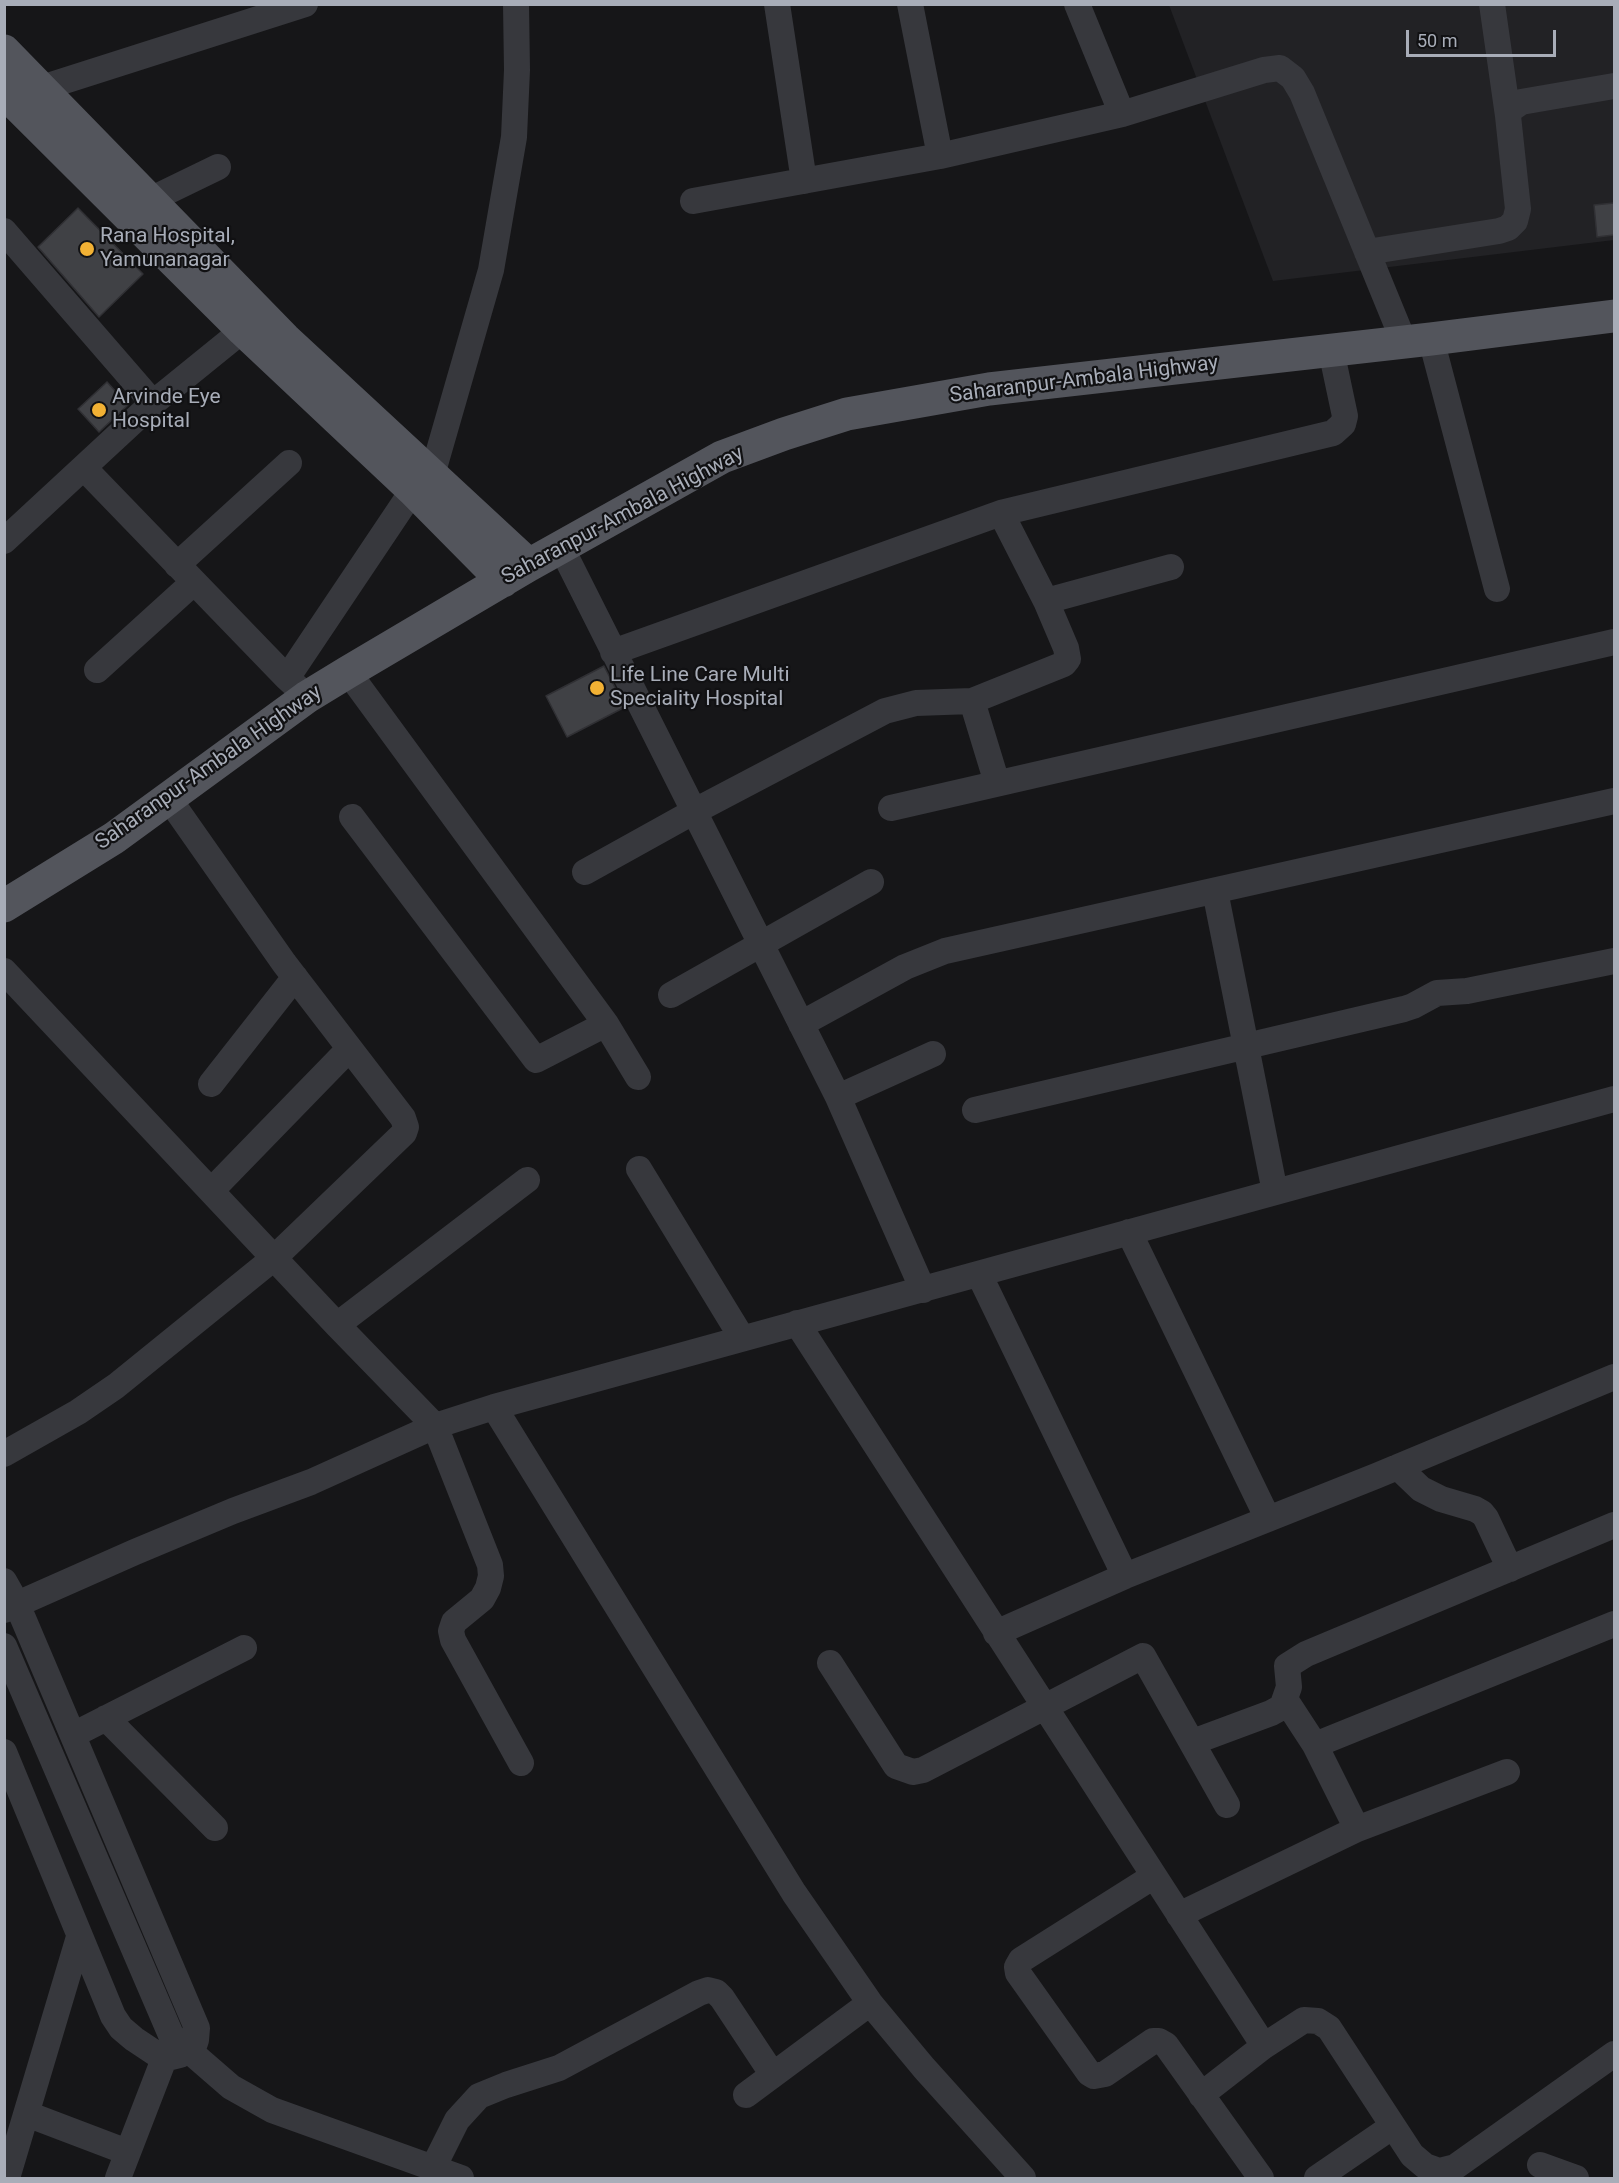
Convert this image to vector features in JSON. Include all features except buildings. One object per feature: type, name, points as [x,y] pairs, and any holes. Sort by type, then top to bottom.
[{"type":"main road","points":[[4,51],[423,483],[516,573]]},
{"type":"main road","points":[[4,92],[243,330],[423,483]]},
{"type":"main road","name":"Saharanpur-Ambala Highway","points":[[4,906],[114,838],[169,799],[297,687],[348,672],[561,547],[722,457],[784,434],[847,414],[989,389],[1614,316]]},
{"type":"street","points":[[42,88],[305,4]]},
{"type":"street","points":[[777,4],[804,181]]},
{"type":"street","points":[[910,4],[940,156]]},
{"type":"street","points":[[1077,4],[1122,114]]},
{"type":"street","points":[[1367,252],[1499,231],[1508,228],[1515,220],[1518,209],[1492,4]]},
{"type":"street","points":[[84,468],[297,687],[423,483],[491,270],[514,137],[520,5]]},
{"type":"street","points":[[693,201],[940,156],[1122,114],[1264,70],[1280,68],[1293,78],[1302,93],[1367,252],[1418,340],[1497,589]]},
{"type":"street","points":[[1508,117],[1511,109],[1521,102],[1614,86]]},
{"type":"street","points":[[150,200],[218,167]]},
{"type":"street","points":[[4,231],[153,403]]},
{"type":"street","points":[[4,541],[153,403],[243,330]]},
{"type":"street","points":[[613,652],[1001,513],[1333,433],[1343,424],[1345,416],[1331,350]]},
{"type":"street","points":[[97,670],[289,463]]},
{"type":"street","points":[[585,872],[885,711],[916,703],[972,701],[1064,664],[1068,659],[1066,648],[1046,601],[1001,513]]},
{"type":"street","points":[[561,547],[838,1097],[923,1290]]},
{"type":"street","points":[[1046,601],[1171,567]]},
{"type":"street","points":[[891,808],[1614,642]]},
{"type":"street","points":[[348,672],[606,1024],[638,1077]]},
{"type":"street","points":[[972,701],[997,783]]},
{"type":"street","points":[[4,1454],[78,1412],[116,1386],[274,1258],[404,1133],[406,1127],[403,1118],[295,977],[169,799]]},
{"type":"street","points":[[801,1024],[904,967],[945,951],[1614,801]]},
{"type":"street","points":[[352,817],[536,1060],[606,1024]]},
{"type":"street","points":[[671,995],[871,882]]},
{"type":"street","points":[[1215,891],[1275,1192]]},
{"type":"street","points":[[975,1110],[1404,1009],[1437,993],[1467,991],[1614,961]]},
{"type":"street","points":[[4,972],[435,1426],[490,1565],[491,1576],[482,1599],[454,1622],[451,1631],[453,1640],[521,1763]]},
{"type":"street","points":[[211,1084],[295,977]]},
{"type":"street","points":[[211,1191],[349,1049]]},
{"type":"street","points":[[838,1097],[933,1054]]},
{"type":"street","points":[[11,1607],[233,1511],[311,1482],[435,1426],[494,1407],[1614,1099]]},
{"type":"street","points":[[639,1169],[742,1338]]},
{"type":"street","points":[[337,1325],[526,1180]]},
{"type":"street","points":[[1129,1232],[1268,1520]]},
{"type":"street","points":[[979,1274],[1125,1576]]},
{"type":"street","points":[[796,1323],[1264,2046]]},
{"type":"street","points":[[996,1633],[1125,1576],[1268,1520],[1614,1377]]},
{"type":"street","points":[[494,1407],[794,1893],[870,2003],[924,2068],[1023,2178]]},
{"type":"street","points":[[1398,1467],[1421,1489],[1441,1499],[1468,1506],[1482,1513],[1509,1569]]},
{"type":"street","points":[[1193,1742],[1271,1713],[1281,1707],[1289,1688],[1287,1666],[1306,1654],[1614,1525]]},
{"type":"street","points":[[4,1581],[11,1607],[73,1735],[197,2028],[192,2052]]},
{"type":"street","points":[[1315,1745],[1614,1624]]},
{"type":"street","points":[[4,1646],[171,2035],[231,2087],[272,2110],[461,2178]]},
{"type":"street","points":[[73,1735],[244,1648]]},
{"type":"street","points":[[830,1663],[896,1766],[913,1773],[923,1770],[1143,1656],[1227,1805]]},
{"type":"street","points":[[1285,1699],[1315,1745],[1357,1829]]},
{"type":"street","points":[[106,1718],[215,1828]]},
{"type":"street","points":[[4,1752],[112,2016],[128,2034],[164,2059],[192,2052]]},
{"type":"street","points":[[1179,1915],[1357,1829],[1507,1772]]},
{"type":"street","points":[[1154,1876],[1021,1960],[1017,1967],[1018,1973],[1089,2073],[1094,2076],[1105,2074],[1144,2045],[1153,2041],[1166,2045],[1261,2178]]},
{"type":"street","points":[[8,2178],[79,1937]]},
{"type":"street","points":[[433,2168],[456,2120],[478,2096],[559,2068],[708,1990],[716,1992],[722,1998],[773,2075]]},
{"type":"street","points":[[746,2095],[870,2003]]},
{"type":"street","points":[[1201,2095],[1264,2046],[1304,2020],[1318,2021],[1329,2028],[1412,2155],[1425,2166],[1439,2171],[1455,2167],[1614,2054]]},
{"type":"street","points":[[118,2178],[164,2059]]},
{"type":"street","points":[[27,2114],[128,2152]]},
{"type":"street","points":[[1317,2178],[1393,2126]]},
{"type":"street","points":[[1540,2165],[1576,2178]]},
{"type":"shaded area","points":[[1169,5],[1614,5],[1614,240],[1273,281]]},
{"type":"place","name":"Rana Hospital, Yamunanagar","points":[[87,249]]},
{"type":"place","name":"Arvinde Eye Hospital","points":[[99,410]]},
{"type":"place","name":"Life Line Care Multi Speciality Hospital","points":[[597,688]]}]
